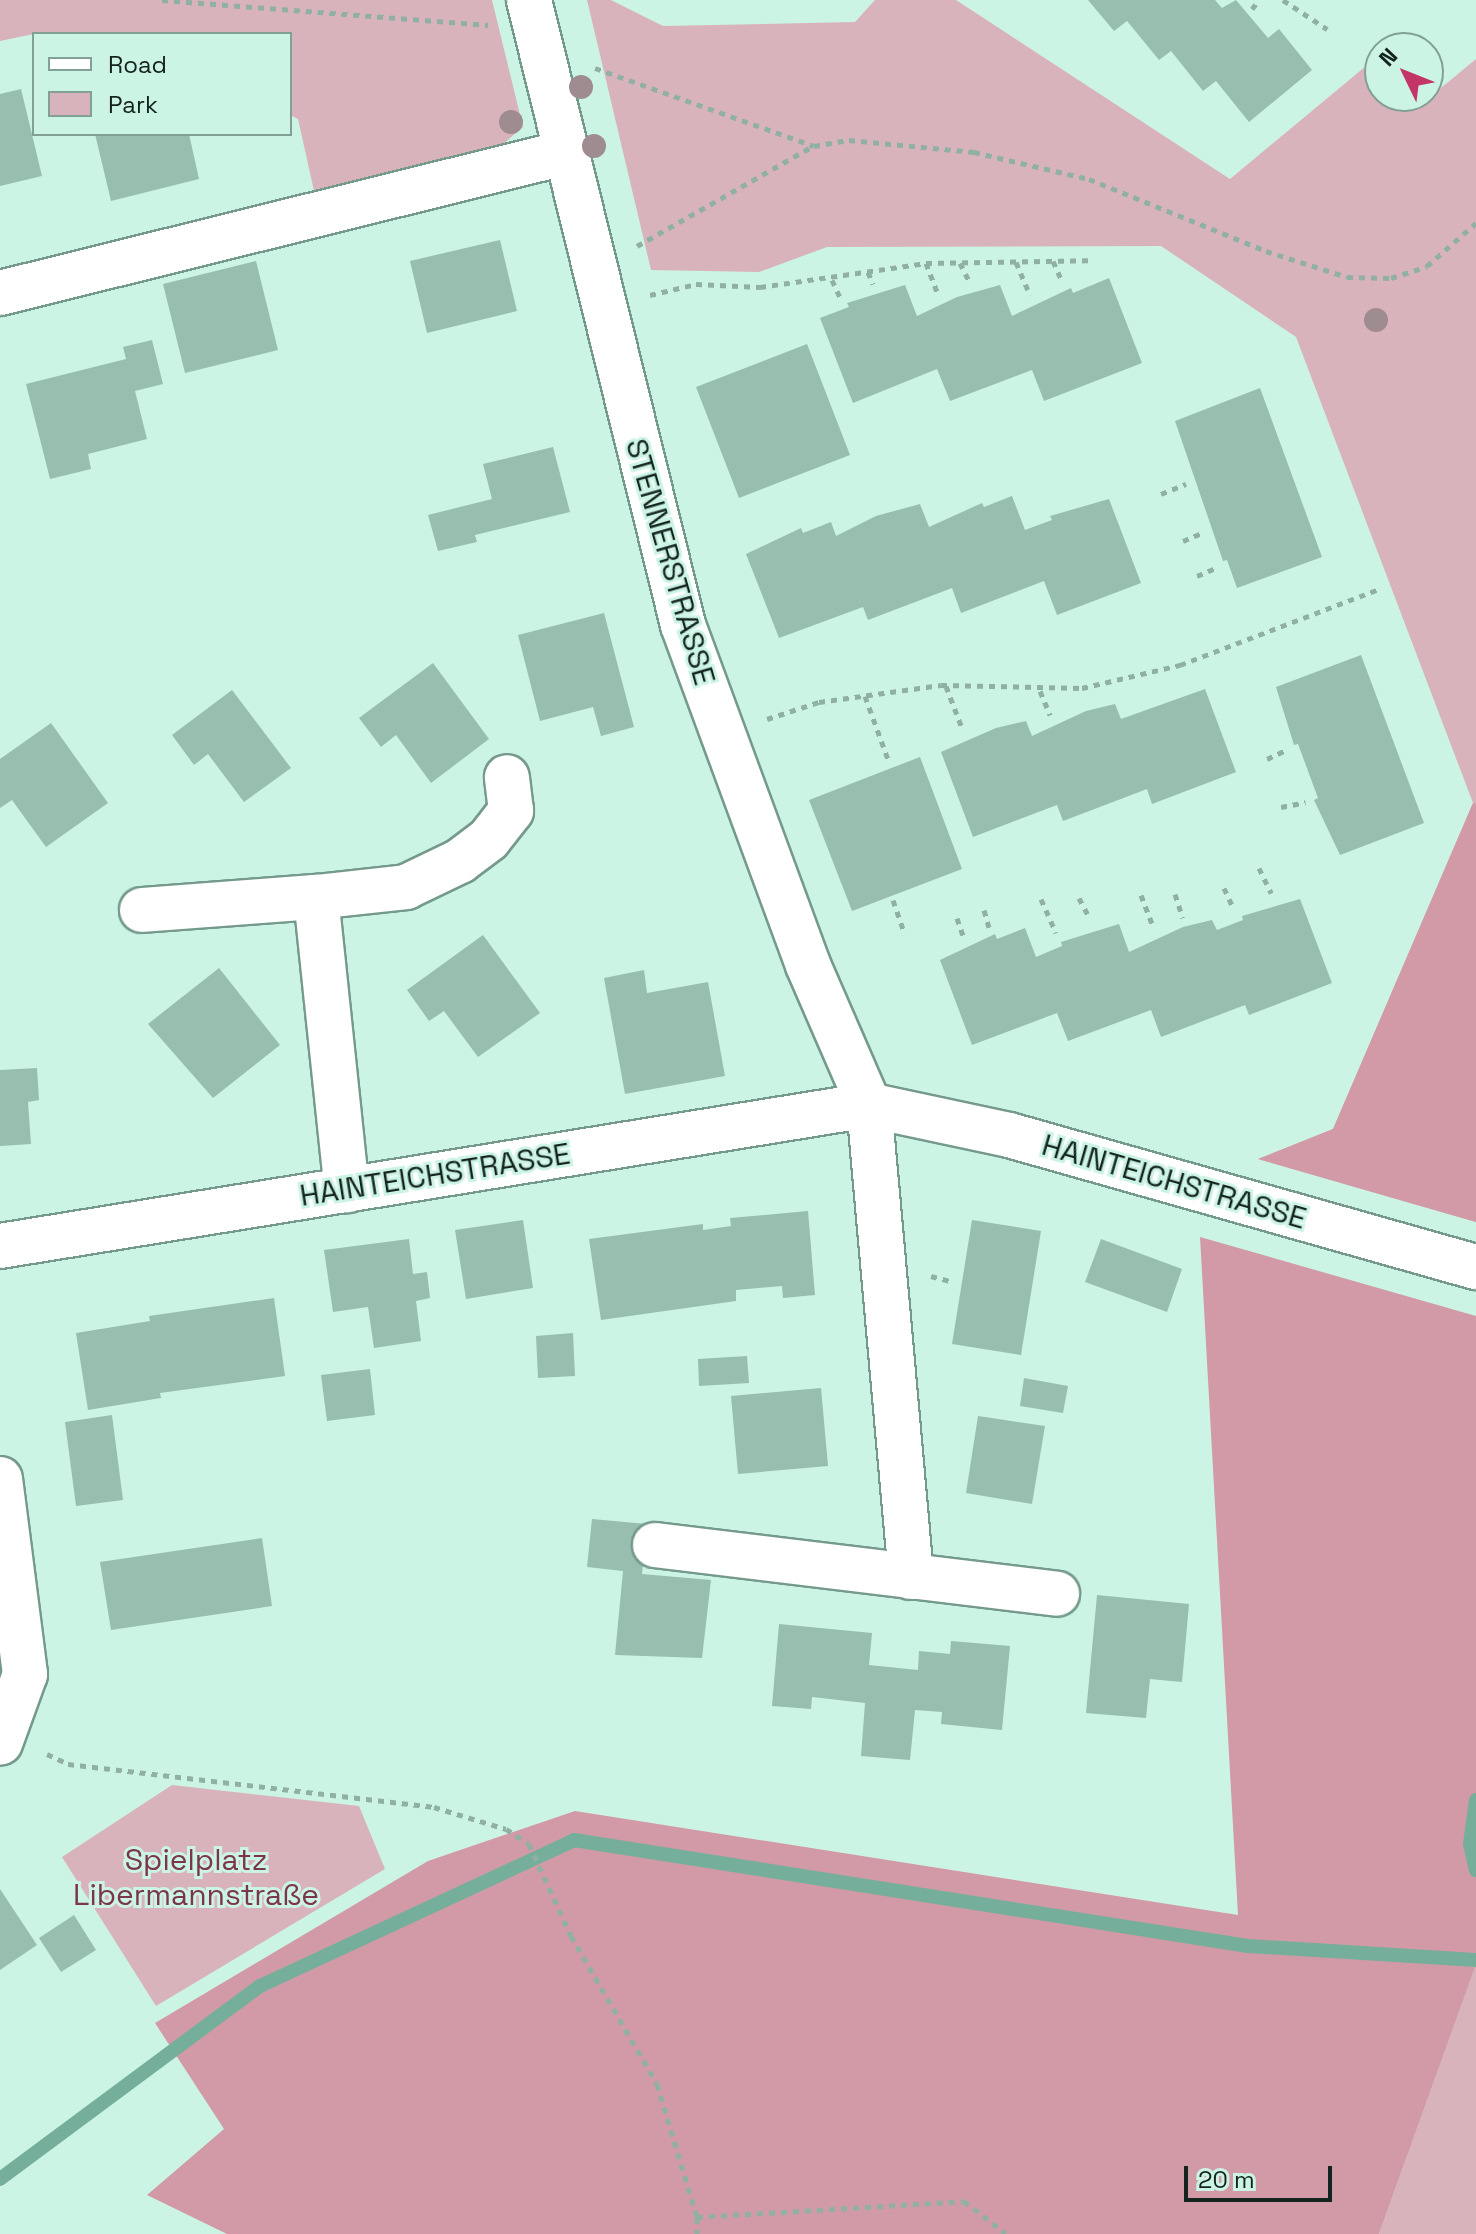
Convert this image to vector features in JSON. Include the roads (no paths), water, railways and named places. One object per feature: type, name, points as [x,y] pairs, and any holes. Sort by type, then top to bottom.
[{"type":"street","name":"STENNERSTRASSE","points":[[516,13],[564,153],[672,583],[721,737],[808,965],[869,1105]]},
{"type":"street","points":[[0,293],[564,153]]},
{"type":"street","points":[[142,910],[406,887],[460,861],[489,839],[511,811],[507,777]]},
{"type":"street","points":[[316,897],[347,1190]]},
{"type":"street","points":[[869,1105],[911,1577]]},
{"type":"street","name":"HAINTEICHSTRASSE","points":[[0,1246],[869,1105],[1009,1135],[1476,1267]]},
{"type":"street","points":[[0,1479],[25,1674],[3,1739]]},
{"type":"street","points":[[655,1545],[1057,1594]]},
{"type":"waterway","points":[[1476,1800],[1470,1844],[1476,1870]]},
{"type":"waterway","points":[[0,2179],[260,1986],[574,1840],[1248,1946],[1476,1960]]},
{"type":"park label","name":"Spielplatz Libermannstraße","points":[[196,1877]]}]
